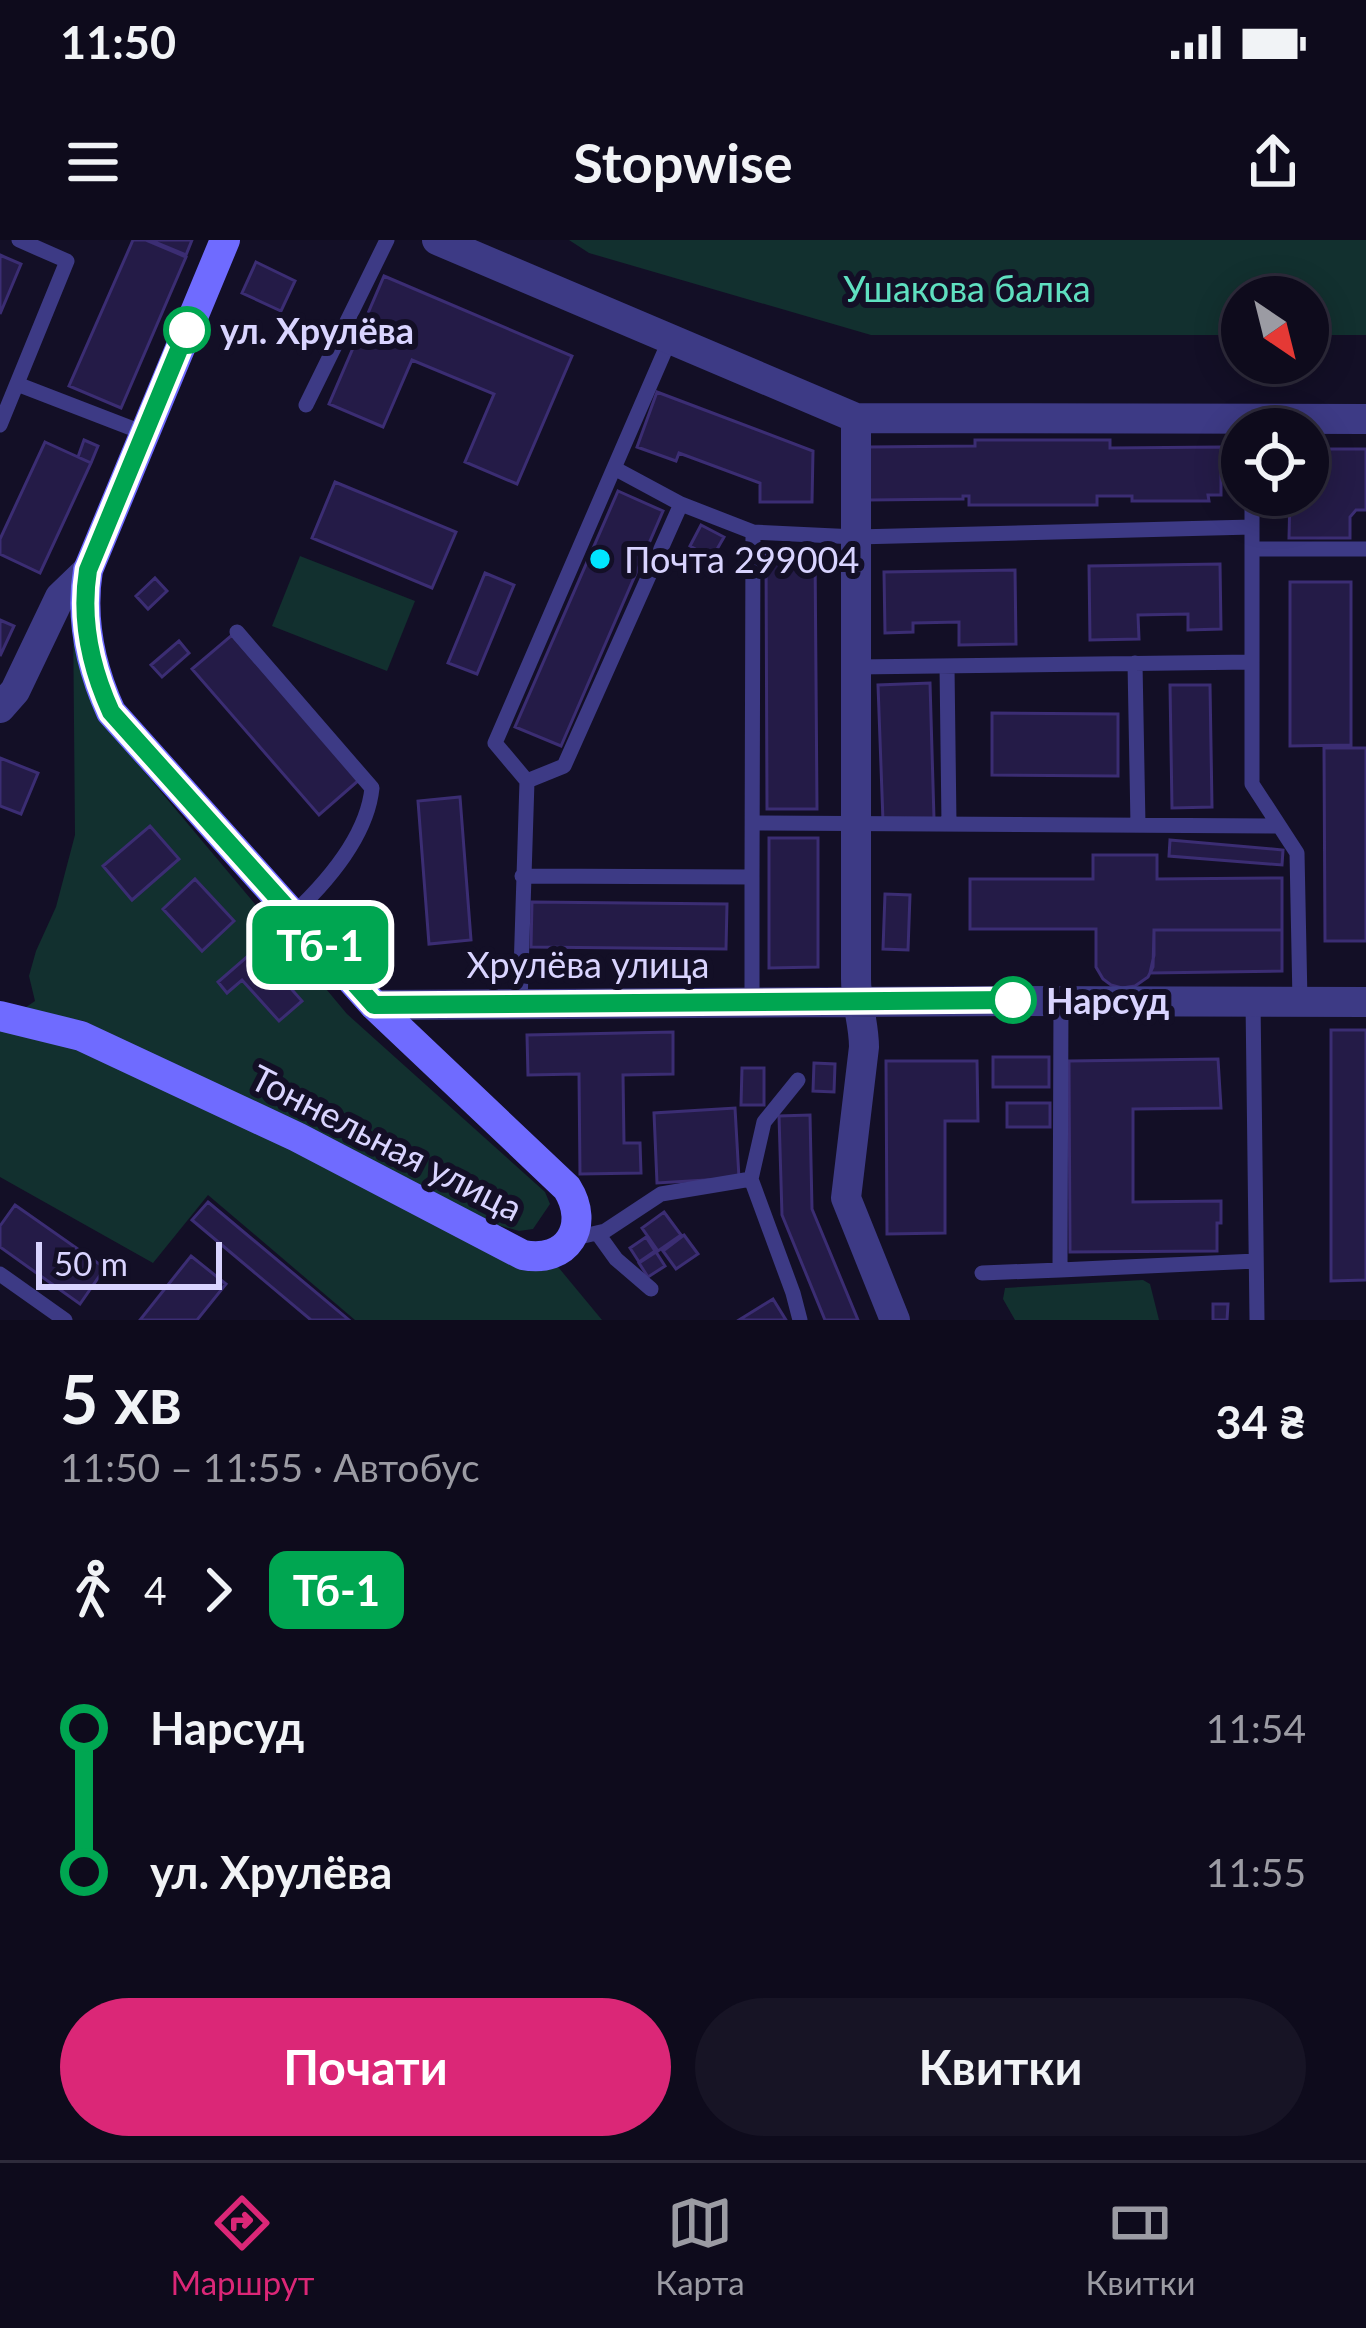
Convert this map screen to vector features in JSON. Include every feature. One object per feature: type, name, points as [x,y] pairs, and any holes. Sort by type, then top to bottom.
[{"type":"main road","points":[[225,240],[88,570],[84,593],[87,640],[111,712],[374,1005]]},
{"type":"main road","name":"Тоннельная улица","points":[[0,1016],[81,1036],[297,1137],[523,1255],[549,1256],[585,1237],[577,1227],[578,1213],[567,1188],[374,1005]]},
{"type":"street","points":[[437,240],[856,418],[1221,424]]},
{"type":"street","points":[[856,418],[856,1001],[864,1023],[864,1048],[846,1198],[895,1320]]},
{"type":"street","points":[[1329,421],[1366,419]]},
{"type":"street","points":[[0,708],[15,691],[60,597],[88,570]]},
{"type":"street","name":"Хрулёва улица","points":[[374,1005],[1366,1002]]},
{"type":"lane","points":[[0,425],[67,261],[19,240]]},
{"type":"lane","points":[[306,405],[387,240]]},
{"type":"lane","points":[[520,1003],[526,781],[495,743],[670,339]]},
{"type":"lane","points":[[17,384],[144,433]]},
{"type":"lane","points":[[614,468],[681,504],[753,532],[856,537],[1252,527]]},
{"type":"lane","points":[[526,781],[563,766],[681,504]]},
{"type":"lane","points":[[1252,516],[1252,784],[1297,854],[1300,1001]]},
{"type":"lane","points":[[752,1002],[753,532]]},
{"type":"lane","points":[[1252,549],[1366,549]]},
{"type":"lane","points":[[237,632],[373,788],[371,803],[349,848],[325,884],[292,914]]},
{"type":"lane","points":[[856,667],[1252,662]]},
{"type":"lane","points":[[1136,663],[1138,825]]},
{"type":"lane","points":[[947,666],[949,824]]},
{"type":"lane","points":[[753,823],[1279,826]]},
{"type":"lane","points":[[522,876],[752,878]]},
{"type":"lane","points":[[1253,1000],[1257,1320]]},
{"type":"lane","points":[[1060,1270],[1061,1001]]},
{"type":"lane","points":[[798,1080],[764,1123],[751,1180],[800,1320]]},
{"type":"lane","points":[[585,1237],[630,1217],[661,1194],[751,1180]]},
{"type":"lane","points":[[585,1237],[651,1289]]},
{"type":"lane","points":[[982,1273],[1256,1261]]},
{"type":"lane","points":[[0,1274],[65,1320]]},
{"type":"green space","name":"Ушакова балка","points":[[569,240],[1366,240],[1366,335],[1329,335],[1329,276],[1221,276],[1221,335],[871,335],[589,253]]},
{"type":"green space","points":[[300,556],[415,601],[387,671],[272,626]]},
{"type":"green space","points":[[73,610],[80,670],[105,725],[347,1014],[545,1192],[550,1204],[533,1229],[519,1231],[491,1223],[84,1021],[22,1010],[35,1001],[29,976],[56,907],[75,835]]},
{"type":"green space","points":[[0,1017],[81,1036],[549,1256],[602,1320],[355,1320],[208,1195],[153,1263],[0,1177]]},
{"type":"green space","points":[[1143,1280],[1150,1284],[1159,1320],[1015,1320],[1003,1299],[1005,1288]]},
{"type":"building","points":[[133,240],[146,240],[186,257],[121,408],[69,386]]},
{"type":"building","points":[[150,240],[192,240],[186,255]]},
{"type":"building","points":[[0,255],[21,264],[0,314]]},
{"type":"building","points":[[256,262],[295,281],[281,311],[242,293]]},
{"type":"building","points":[[384,276],[572,356],[517,484],[465,462],[494,394],[412,360],[383,427],[329,404]]},
{"type":"building","points":[[657,392],[813,451],[812,502],[760,502],[760,483],[679,453],[676,461],[637,447]]},
{"type":"building","points":[[84,440],[98,446],[91,463],[78,457]]},
{"type":"building","points":[[975,440],[1110,440],[1110,448],[1221,447],[1221,495],[1208,495],[1209,501],[1097,496],[1097,505],[969,505],[969,496],[869,500],[869,447],[975,446]]},
{"type":"building","points":[[45,442],[91,463],[40,573],[0,554],[0,539]]},
{"type":"building","points":[[1329,449],[1366,449],[1366,510],[1356,510],[1350,517],[1350,538],[1289,538],[1290,516],[1329,516]]},
{"type":"building","points":[[335,482],[456,532],[432,588],[312,538]]},
{"type":"building","points":[[618,491],[663,511],[561,746],[515,727]]},
{"type":"building","points":[[701,525],[724,537],[712,558],[690,546]]},
{"type":"building","points":[[766,550],[815,550],[817,809],[767,809]]},
{"type":"building","points":[[1220,564],[1221,629],[1188,630],[1188,614],[1138,615],[1139,639],[1090,640],[1089,566]]},
{"type":"building","points":[[1015,570],[1016,644],[959,645],[959,622],[913,623],[913,632],[885,633],[884,572]]},
{"type":"building","points":[[485,573],[514,585],[477,674],[448,663]]},
{"type":"building","points":[[155,578],[167,591],[148,609],[136,596]]},
{"type":"building","points":[[1290,582],[1351,582],[1351,745],[1290,746]]},
{"type":"building","points":[[0,620],[14,626],[0,656]]},
{"type":"building","points":[[232,635],[359,780],[319,815],[192,669]]},
{"type":"building","points":[[179,641],[189,653],[162,677],[151,665]]},
{"type":"building","points":[[930,683],[934,819],[883,821],[878,685]]},
{"type":"building","points":[[1170,685],[1210,685],[1212,807],[1172,808]]},
{"type":"building","points":[[992,713],[1118,714],[1118,776],[992,775]]},
{"type":"building","points":[[1324,748],[1366,748],[1366,941],[1325,941]]},
{"type":"building","points":[[0,758],[38,773],[21,814],[0,806]]},
{"type":"building","points":[[460,797],[471,940],[429,944],[418,801]]},
{"type":"building","points":[[150,826],[179,859],[132,900],[103,866]]},
{"type":"building","points":[[769,838],[818,838],[818,967],[769,968]]},
{"type":"building","points":[[1170,840],[1283,850],[1282,865],[1169,856]]},
{"type":"building","points":[[1093,855],[1157,855],[1157,879],[1282,878],[1282,930],[1154,930],[1153,967],[1148,977],[1122,988],[1103,979],[1096,967],[1096,929],[970,929],[970,879],[1093,879]]},
{"type":"building","points":[[195,879],[234,921],[202,951],[163,909]]},
{"type":"building","points":[[885,894],[910,895],[908,950],[883,949]]},
{"type":"building","points":[[532,902],[727,904],[726,949],[531,947]]},
{"type":"building","points":[[1154,930],[1282,930],[1282,971],[1150,973]]},
{"type":"building","points":[[256,949],[302,1001],[279,1021],[242,980],[227,993],[218,982]]},
{"type":"building","points":[[1331,1030],[1366,1030],[1366,1280],[1331,1281]]},
{"type":"building","points":[[673,1032],[673,1074],[623,1075],[624,1143],[640,1143],[641,1173],[580,1174],[579,1074],[528,1075],[527,1035]]},
{"type":"building","points":[[993,1057],[1049,1057],[1049,1087],[993,1087]]},
{"type":"building","points":[[1218,1059],[1221,1108],[1133,1109],[1133,1202],[1221,1201],[1217,1251],[1070,1252],[1069,1061]]},
{"type":"building","points":[[886,1061],[977,1061],[978,1121],[945,1121],[945,1233],[887,1234]]},
{"type":"building","points":[[814,1063],[835,1064],[834,1092],[813,1091]]},
{"type":"building","points":[[742,1068],[764,1068],[764,1105],[741,1105]]},
{"type":"building","points":[[1007,1103],[1050,1103],[1050,1127],[1007,1127]]},
{"type":"building","points":[[735,1108],[739,1178],[657,1183],[654,1113]]},
{"type":"building","points":[[810,1115],[812,1209],[858,1320],[825,1320],[782,1215],[779,1116]]},
{"type":"building","points":[[208,1202],[349,1320],[311,1320],[192,1220]]},
{"type":"building","points":[[15,1205],[105,1268],[80,1304],[0,1247],[0,1226]]},
{"type":"building","points":[[664,1212],[681,1235],[658,1251],[642,1228]]},
{"type":"building","points":[[684,1235],[698,1254],[676,1269],[663,1251]]},
{"type":"building","points":[[646,1237],[655,1251],[639,1262],[630,1248]]},
{"type":"building","points":[[656,1252],[665,1266],[648,1277],[639,1263]]},
{"type":"building","points":[[191,1256],[226,1284],[197,1320],[140,1320]]},
{"type":"building","points":[[773,1299],[786,1320],[739,1320]]},
{"type":"building","points":[[1213,1304],[1228,1304],[1227,1320],[1213,1320]]},
{"type":"bus line","name":"Тб-1","points":[[187,330],[88,570],[84,593],[93,666],[111,712],[374,1005],[1013,1000]]},
{"type":"place","name":"ул. Хрулёва","points":[[187,330]]},
{"type":"place","name":"Почта 299004","points":[[600,559]]},
{"type":"place","name":"Нарсуд","points":[[1013,1000]]}]
